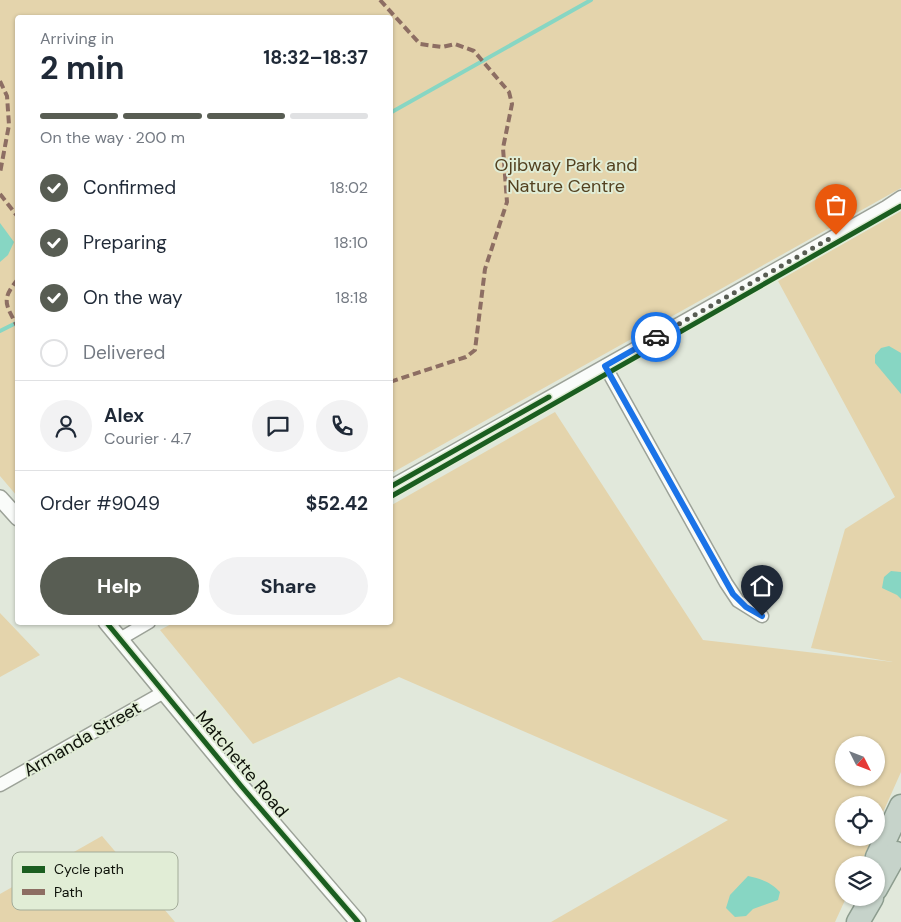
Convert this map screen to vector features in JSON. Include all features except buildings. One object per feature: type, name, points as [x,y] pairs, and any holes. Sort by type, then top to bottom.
[{"type":"highway","points":[[877,856],[901,806]]},
{"type":"highway","points":[[885,872],[901,843]]},
{"type":"street","points":[[393,485],[901,197]]},
{"type":"street","points":[[605,366],[733,594],[746,607],[762,616]]},
{"type":"street","points":[[0,498],[15,515]]},
{"type":"street","name":"Matchette Road","points":[[108,625],[242,787],[358,922]]},
{"type":"street","points":[[120,639],[144,625]]},
{"type":"street","name":"Armanda Street","points":[[0,785],[164,692]]},
{"type":"green space","name":"Ojibway Park and Nature Centre","points":[[0,0],[901,0],[901,188],[393,472],[393,15],[15,15],[15,494],[0,476]]},
{"type":"green space","points":[[901,211],[901,772],[885,808],[885,796],[835,796],[835,846],[868,846],[864,856],[835,856],[835,906],[842,906],[835,922],[551,922],[728,820],[399,677],[253,744],[160,630],[169,625],[393,625],[393,504],[555,412],[703,640],[893,662],[811,648],[845,529],[895,497],[778,281]]},
{"type":"green space","points":[[0,613],[40,655],[0,677]]},
{"type":"green space","points":[[102,836],[116,852],[74,852]]},
{"type":"green space","points":[[12,887],[12,910],[165,910],[175,922],[0,922],[0,894]]},
{"type":"water","points":[[0,223],[14,242],[8,255],[0,262]]},
{"type":"water","points":[[889,346],[901,353],[901,394],[875,363],[875,355],[881,348]]},
{"type":"water","points":[[891,571],[901,572],[901,599],[882,588],[884,577]]},
{"type":"water","points":[[748,876],[773,886],[780,892],[778,900],[753,909],[746,916],[735,917],[726,908],[730,895]]},
{"type":"waterway","points":[[393,111],[591,0]]},
{"type":"waterway","points":[[0,331],[15,324]]},
{"type":"marked path","points":[[380,0],[420,44],[442,47],[455,44],[474,51],[509,92],[512,104],[503,148],[507,202],[485,269],[475,350],[466,357],[393,381]]},
{"type":"marked path","points":[[0,81],[7,96],[9,125],[0,173]]},
{"type":"marked path","points":[[0,194],[15,213]]},
{"type":"marked path","points":[[15,282],[7,298],[8,308],[15,322]]},
{"type":"cycle path","points":[[393,495],[901,206]]},
{"type":"cycle path","points":[[393,485],[549,397]]},
{"type":"cycle path","points":[[108,625],[242,787],[358,922]]},
{"type":"way so far","points":[[656,337],[836,235]]},
{"type":"route","points":[[656,337],[605,366],[726,583],[738,601],[762,616]]}]
